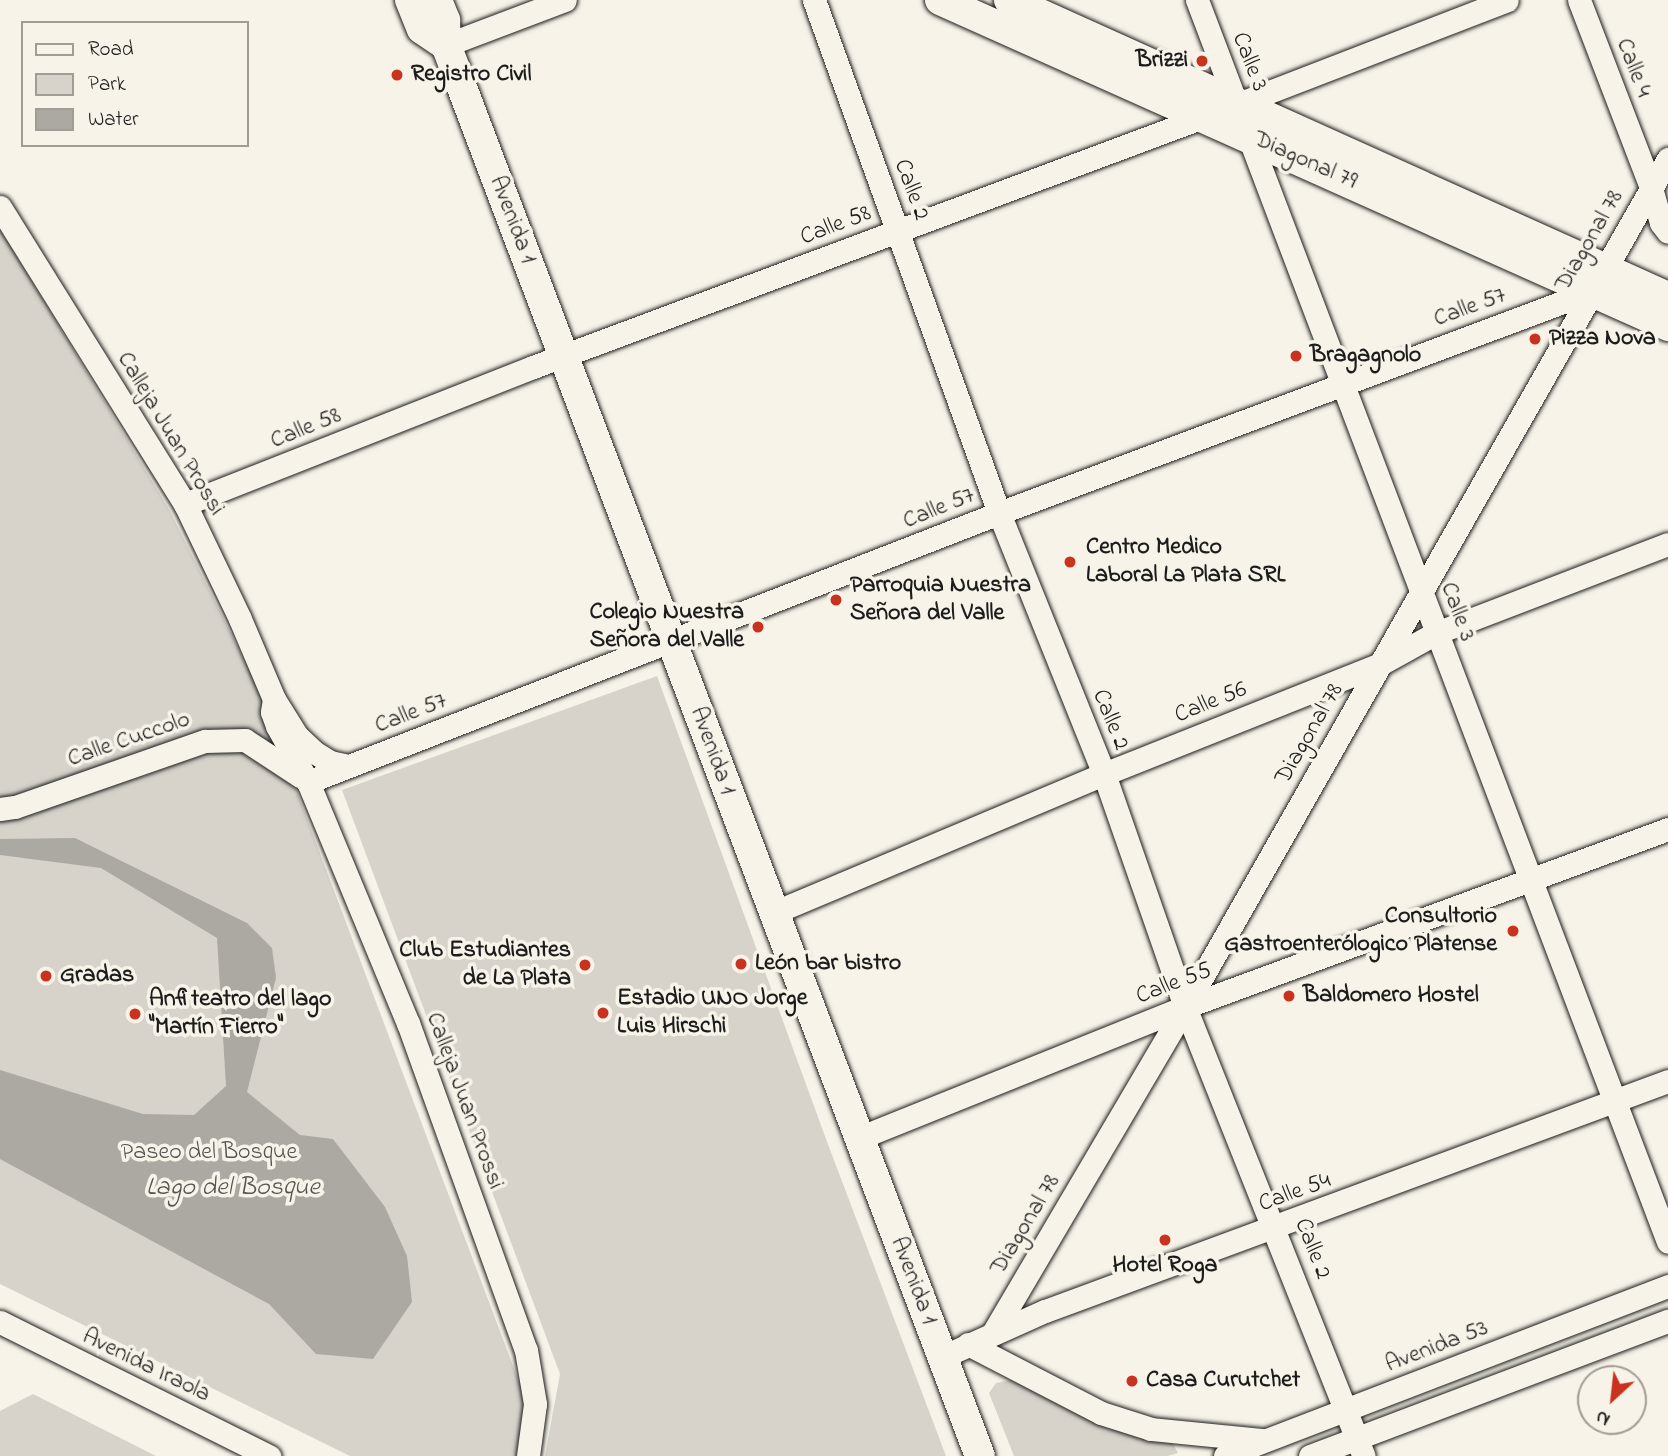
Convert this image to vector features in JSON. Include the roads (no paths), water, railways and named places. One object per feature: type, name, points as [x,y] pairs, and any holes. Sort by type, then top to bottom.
[{"type":"main road","name":"Avenida 1","points":[[410,0],[422,29],[446,45]]},
{"type":"main road","name":"Avenida 1","points":[[437,0],[445,20],[446,45],[859,1138],[955,1351],[980,1456]]},
{"type":"main road","name":"Diagonal 79","points":[[940,0],[1247,135],[1598,280],[1668,297]]},
{"type":"main road","name":"Diagonal 79","points":[[1009,0],[1238,104],[1598,280],[1668,326]]},
{"type":"street","points":[[446,45],[565,0]]},
{"type":"street","name":"Calle 2","points":[[814,0],[999,513],[1104,774],[1185,1007],[1276,1228],[1361,1447]]},
{"type":"street","name":"Calle 3","points":[[1197,0],[1668,1242]]},
{"type":"street","name":"Calle 58","points":[[185,505],[1507,0]]},
{"type":"street","name":"Calle 4","points":[[1579,0],[1651,188],[1661,223],[1668,232]]},
{"type":"street","name":"Diagonal 78","points":[[993,1333],[1185,1007],[1668,159]]},
{"type":"street","name":"Calleja Juan Prossi","points":[[0,207],[185,505],[240,619],[274,699],[297,736],[330,762],[349,766]]},
{"type":"street","name":"Calle 57","points":[[308,782],[999,513],[1342,383],[1598,280]]},
{"type":"street","name":"Calle 56","points":[[773,913],[1104,774],[1380,664],[1436,633],[1668,544]]},
{"type":"street","name":"Calleja Juan Prossi","points":[[274,699],[272,712],[277,726],[308,782],[408,1023],[526,1350],[535,1404],[528,1456]]},
{"type":"street","name":"Calle Cuccolo","points":[[0,809],[15,807],[205,741],[245,740],[308,782]]},
{"type":"street","name":"Calle 55","points":[[859,1138],[1185,1007],[1668,830]]},
{"type":"street","name":"Calle 54","points":[[955,1351],[993,1333],[1668,1081]]},
{"type":"street","name":"Avenida 53","points":[[1225,1456],[1668,1286]]},
{"type":"street","points":[[1310,1456],[1361,1447],[1668,1321]]},
{"type":"street","name":"Avenida Iraola","points":[[0,1322],[269,1456]]},
{"type":"street","points":[[955,1351],[1101,1413],[1151,1429],[1265,1440]]},
{"type":"water","name":"Lago del Bosque","points":[[75,838],[247,923],[272,948],[276,978],[247,1092],[300,1135],[333,1139],[385,1207],[407,1256],[412,1302],[373,1359],[316,1354],[269,1304],[0,1159],[0,1070],[143,1114],[194,1115],[226,1086],[217,938],[101,868],[0,855],[0,839]]},
{"type":"place","name":"Brizzi","points":[[1202,61]]},
{"type":"place","name":"Registro Civil","points":[[397,75]]},
{"type":"place","name":"Pizza Nova","points":[[1535,339]]},
{"type":"place","name":"Bragagnolo","points":[[1296,356]]},
{"type":"place","name":"Centro Medico Laboral La Plata SRL","points":[[1070,562]]},
{"type":"place","name":"Parroquia Nuestra Señora del Valle","points":[[836,600]]},
{"type":"place","name":"Colegio Nuestra Señora del Valle","points":[[758,627]]},
{"type":"place","name":"Consultorio Gastroenterólogico Platense","points":[[1513,931]]},
{"type":"place","name":"León bar bistro","points":[[741,964]]},
{"type":"place","name":"Club Estudiantes de La Plata","points":[[585,965]]},
{"type":"place","name":"Gradas","points":[[46,976]]},
{"type":"place","name":"Baldomero Hostel","points":[[1289,996]]},
{"type":"place","name":"Estadio UNO Jorge Luis Hirschi","points":[[603,1013]]},
{"type":"place","name":"Anfiteatro del lago \"Martín Fierro\"","points":[[135,1014]]},
{"type":"place","name":"Hotel Roga","points":[[1165,1240]]},
{"type":"place","name":"Casa Curutchet","points":[[1132,1381]]},
{"type":"park label","name":"Paseo del Bosque","points":[[209,1153]]}]
